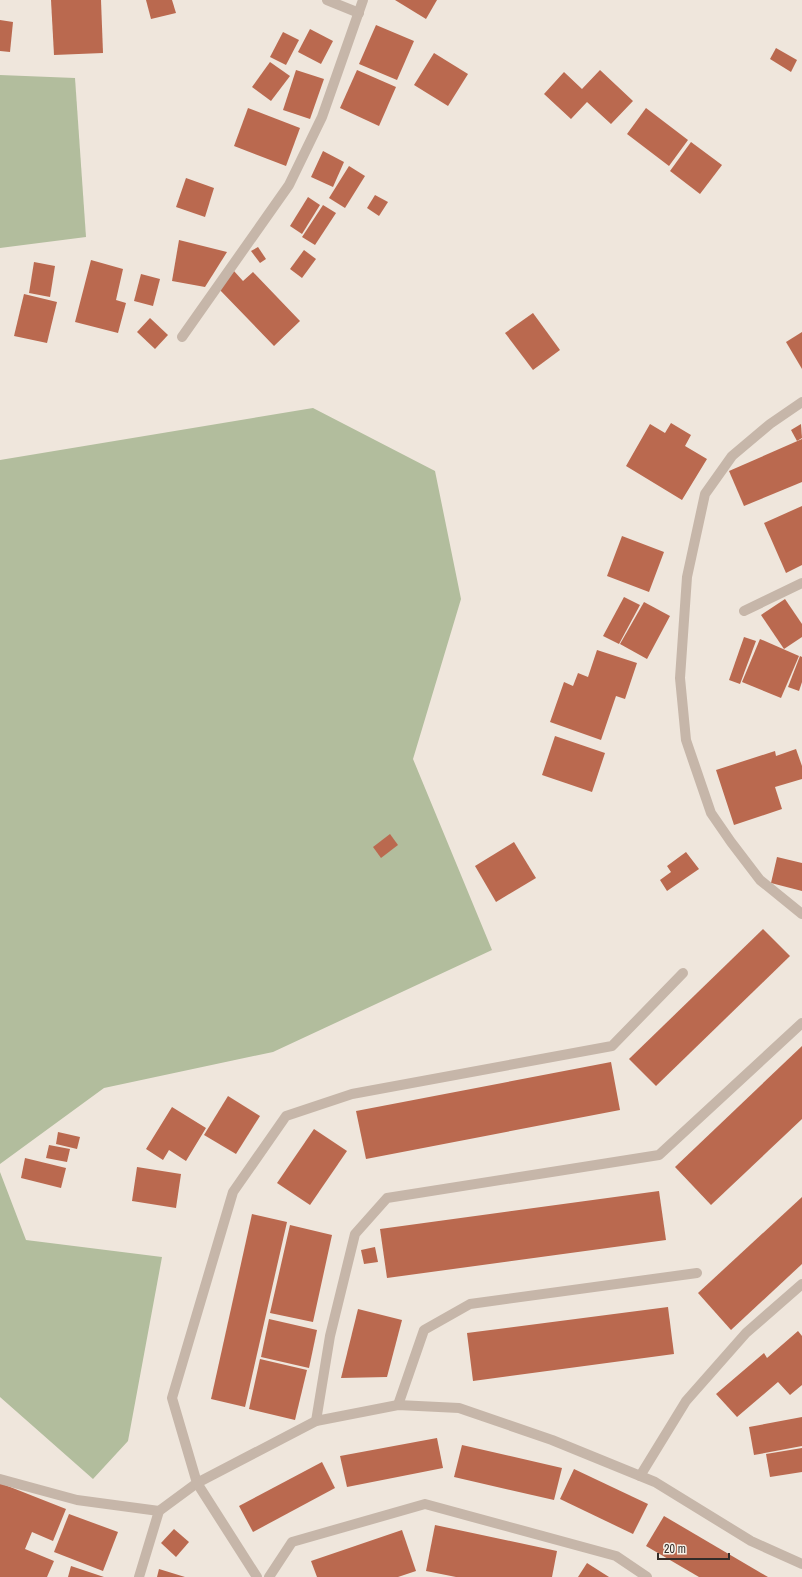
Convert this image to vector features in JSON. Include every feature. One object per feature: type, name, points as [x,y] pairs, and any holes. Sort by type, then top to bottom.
[{"type":"street","points":[[327,0],[359,12]]},
{"type":"street","points":[[182,338],[289,185],[322,117],[364,0]]},
{"type":"street","points":[[802,402],[770,424],[732,456],[705,494],[687,577],[680,678],[686,740],[712,813],[731,842],[760,880],[802,914]]},
{"type":"street","points":[[744,611],[802,583]]},
{"type":"street","points":[[257,1577],[197,1483],[172,1398],[233,1192],[286,1116],[352,1094],[612,1046],[684,973]]},
{"type":"street","points":[[316,1421],[330,1336],[355,1234],[387,1198],[659,1155],[802,1023]]},
{"type":"street","points":[[398,1405],[424,1330],[470,1304],[697,1273]]},
{"type":"street","points":[[640,1476],[686,1401],[746,1333],[802,1284]]},
{"type":"street","points":[[139,1577],[159,1511],[197,1483],[316,1421],[398,1405],[459,1408],[552,1440],[655,1482],[751,1541],[802,1564]]},
{"type":"street","points":[[0,1479],[77,1500],[159,1511]]},
{"type":"street","points":[[269,1577],[292,1542],[425,1504],[616,1556],[647,1577]]},
{"type":"green space","points":[[0,75],[75,78],[86,237],[0,248]]},
{"type":"green space","points":[[313,408],[435,471],[461,599],[413,759],[492,950],[273,1052],[104,1088],[0,1164],[0,460]]},
{"type":"green space","points":[[0,1172],[26,1240],[162,1257],[128,1441],[93,1479],[0,1397]]},
{"type":"building","points":[[51,0],[101,0],[103,53],[54,55]]},
{"type":"building","points":[[146,0],[172,0],[176,13],[151,19]]},
{"type":"building","points":[[395,0],[437,0],[426,19]]},
{"type":"building","points":[[0,20],[13,22],[10,52],[0,51]]},
{"type":"building","points":[[376,25],[414,41],[397,80],[359,64]]},
{"type":"building","points":[[310,29],[333,41],[321,64],[298,52]]},
{"type":"building","points":[[283,32],[299,40],[286,65],[270,57]]},
{"type":"building","points":[[776,48],[797,60],[791,72],[770,59]]},
{"type":"building","points":[[434,53],[468,74],[448,106],[414,85]]},
{"type":"building","points":[[270,62],[290,76],[271,101],[252,87]]},
{"type":"building","points":[[296,70],[324,79],[310,119],[283,110]]},
{"type":"building","points":[[357,70],[396,87],[379,126],[340,108]]},
{"type":"building","points":[[600,70],[633,101],[611,124],[587,102],[571,119],[544,94],[564,72],[582,89]]},
{"type":"building","points":[[248,108],[300,128],[286,166],[234,146]]},
{"type":"building","points":[[646,108],[688,140],[669,166],[627,134]]},
{"type":"building","points":[[691,142],[722,165],[700,194],[670,171]]},
{"type":"building","points":[[323,151],[344,162],[333,187],[311,177]]},
{"type":"building","points":[[349,166],[365,176],[345,208],[329,198]]},
{"type":"building","points":[[186,178],[214,188],[205,217],[176,207]]},
{"type":"building","points":[[375,195],[388,202],[379,216],[367,208]]},
{"type":"building","points":[[308,197],[320,205],[302,234],[290,226]]},
{"type":"building","points":[[323,205],[336,213],[315,245],[302,237]]},
{"type":"building","points":[[179,240],[227,252],[205,287],[172,281]]},
{"type":"building","points":[[258,247],[266,259],[260,263],[251,251]]},
{"type":"building","points":[[304,250],[316,259],[302,278],[290,269]]},
{"type":"building","points":[[91,260],[123,269],[116,300],[126,303],[118,333],[75,322]]},
{"type":"building","points":[[34,262],[55,266],[50,297],[29,293]]},
{"type":"building","points":[[234,271],[243,281],[253,272],[300,321],[274,346],[217,287]]},
{"type":"building","points":[[141,274],[160,279],[153,306],[134,301]]},
{"type":"building","points":[[24,294],[57,302],[47,343],[14,336]]},
{"type":"building","points":[[533,313],[560,350],[533,370],[505,333]]},
{"type":"building","points":[[150,318],[168,335],[155,349],[137,332]]},
{"type":"building","points":[[802,332],[802,369],[786,342]]},
{"type":"building","points":[[671,423],[691,435],[685,446],[707,459],[682,500],[626,466],[650,424],[665,433]]},
{"type":"building","points":[[801,424],[802,438],[797,441],[791,430]]},
{"type":"building","points":[[802,439],[802,482],[744,506],[729,471]]},
{"type":"building","points":[[802,506],[802,565],[786,573],[764,523]]},
{"type":"building","points":[[622,536],[664,552],[649,592],[607,576]]},
{"type":"building","points":[[624,597],[640,605],[619,644],[603,636]]},
{"type":"building","points":[[785,599],[802,624],[802,637],[784,649],[761,615]]},
{"type":"building","points":[[644,602],[670,616],[647,659],[620,644]]},
{"type":"building","points":[[744,637],[756,641],[740,684],[729,680]]},
{"type":"building","points":[[760,639],[799,656],[781,698],[742,682]]},
{"type":"building","points":[[597,650],[637,663],[625,699],[616,696],[601,740],[550,722],[564,682],[573,686],[578,673],[588,677]]},
{"type":"building","points":[[800,656],[802,657],[802,682],[799,691],[788,687]]},
{"type":"building","points":[[555,736],[605,753],[592,792],[542,775]]},
{"type":"building","points":[[796,749],[802,766],[802,779],[775,787],[782,809],[734,825],[716,770],[775,751],[776,756]]},
{"type":"building","points":[[390,834],[398,845],[381,858],[373,847]]},
{"type":"building","points":[[514,842],[536,878],[496,902],[475,866]]},
{"type":"building","points":[[686,852],[699,869],[667,891],[660,880],[671,872],[667,866]]},
{"type":"building","points":[[777,857],[802,863],[802,891],[771,883]]},
{"type":"building","points":[[763,929],[790,956],[656,1086],[629,1059]]},
{"type":"building","points":[[802,1046],[802,1119],[711,1205],[675,1167]]},
{"type":"building","points":[[611,1062],[620,1110],[366,1159],[356,1111]]},
{"type":"building","points":[[228,1096],[260,1116],[236,1154],[204,1135]]},
{"type":"building","points":[[172,1107],[206,1128],[186,1161],[169,1150],[163,1160],[146,1149]]},
{"type":"building","points":[[314,1129],[347,1151],[310,1205],[277,1183]]},
{"type":"building","points":[[58,1132],[80,1137],[77,1149],[56,1144]]},
{"type":"building","points":[[49,1145],[70,1149],[67,1162],[46,1158]]},
{"type":"building","points":[[25,1158],[66,1168],[61,1188],[21,1178]]},
{"type":"building","points":[[137,1167],[181,1174],[176,1208],[132,1201]]},
{"type":"building","points":[[659,1191],[666,1240],[387,1278],[380,1229]]},
{"type":"building","points":[[802,1197],[802,1264],[731,1330],[698,1293]]},
{"type":"building","points":[[252,1214],[287,1222],[245,1407],[211,1399]]},
{"type":"building","points":[[290,1225],[332,1235],[313,1322],[270,1313]]},
{"type":"building","points":[[375,1247],[378,1262],[364,1264],[361,1250]]},
{"type":"building","points":[[668,1307],[674,1354],[473,1381],[467,1333]]},
{"type":"building","points":[[358,1309],[402,1320],[387,1377],[341,1378]]},
{"type":"building","points":[[269,1319],[317,1330],[309,1368],[261,1357]]},
{"type":"building","points":[[798,1331],[802,1336],[802,1385],[790,1395],[778,1382],[737,1417],[716,1394],[764,1353],[767,1358]]},
{"type":"building","points":[[260,1359],[307,1370],[295,1420],[249,1409]]},
{"type":"building","points":[[802,1417],[802,1446],[754,1455],[749,1427]]},
{"type":"building","points":[[437,1438],[443,1468],[347,1487],[340,1456]]},
{"type":"building","points":[[462,1445],[562,1468],[554,1500],[454,1477]]},
{"type":"building","points":[[802,1448],[802,1472],[770,1477],[766,1454]]},
{"type":"building","points":[[322,1462],[335,1488],[253,1532],[239,1506]]},
{"type":"building","points":[[574,1469],[648,1504],[633,1534],[560,1499]]},
{"type":"building","points":[[0,1483],[66,1509],[53,1541],[32,1532],[25,1549],[54,1561],[47,1577],[0,1577]]},
{"type":"building","points":[[69,1514],[118,1532],[103,1571],[54,1552]]},
{"type":"building","points":[[664,1516],[768,1577],[699,1577],[646,1546]]},
{"type":"building","points":[[435,1525],[557,1551],[552,1577],[456,1577],[426,1571]]},
{"type":"building","points":[[174,1529],[189,1542],[176,1557],[161,1543]]},
{"type":"building","points":[[402,1530],[416,1571],[398,1577],[317,1577],[311,1561]]},
{"type":"building","points":[[587,1563],[609,1577],[578,1577]]},
{"type":"building","points":[[71,1566],[104,1577],[68,1577]]},
{"type":"building","points":[[159,1569],[185,1577],[157,1577]]}]
